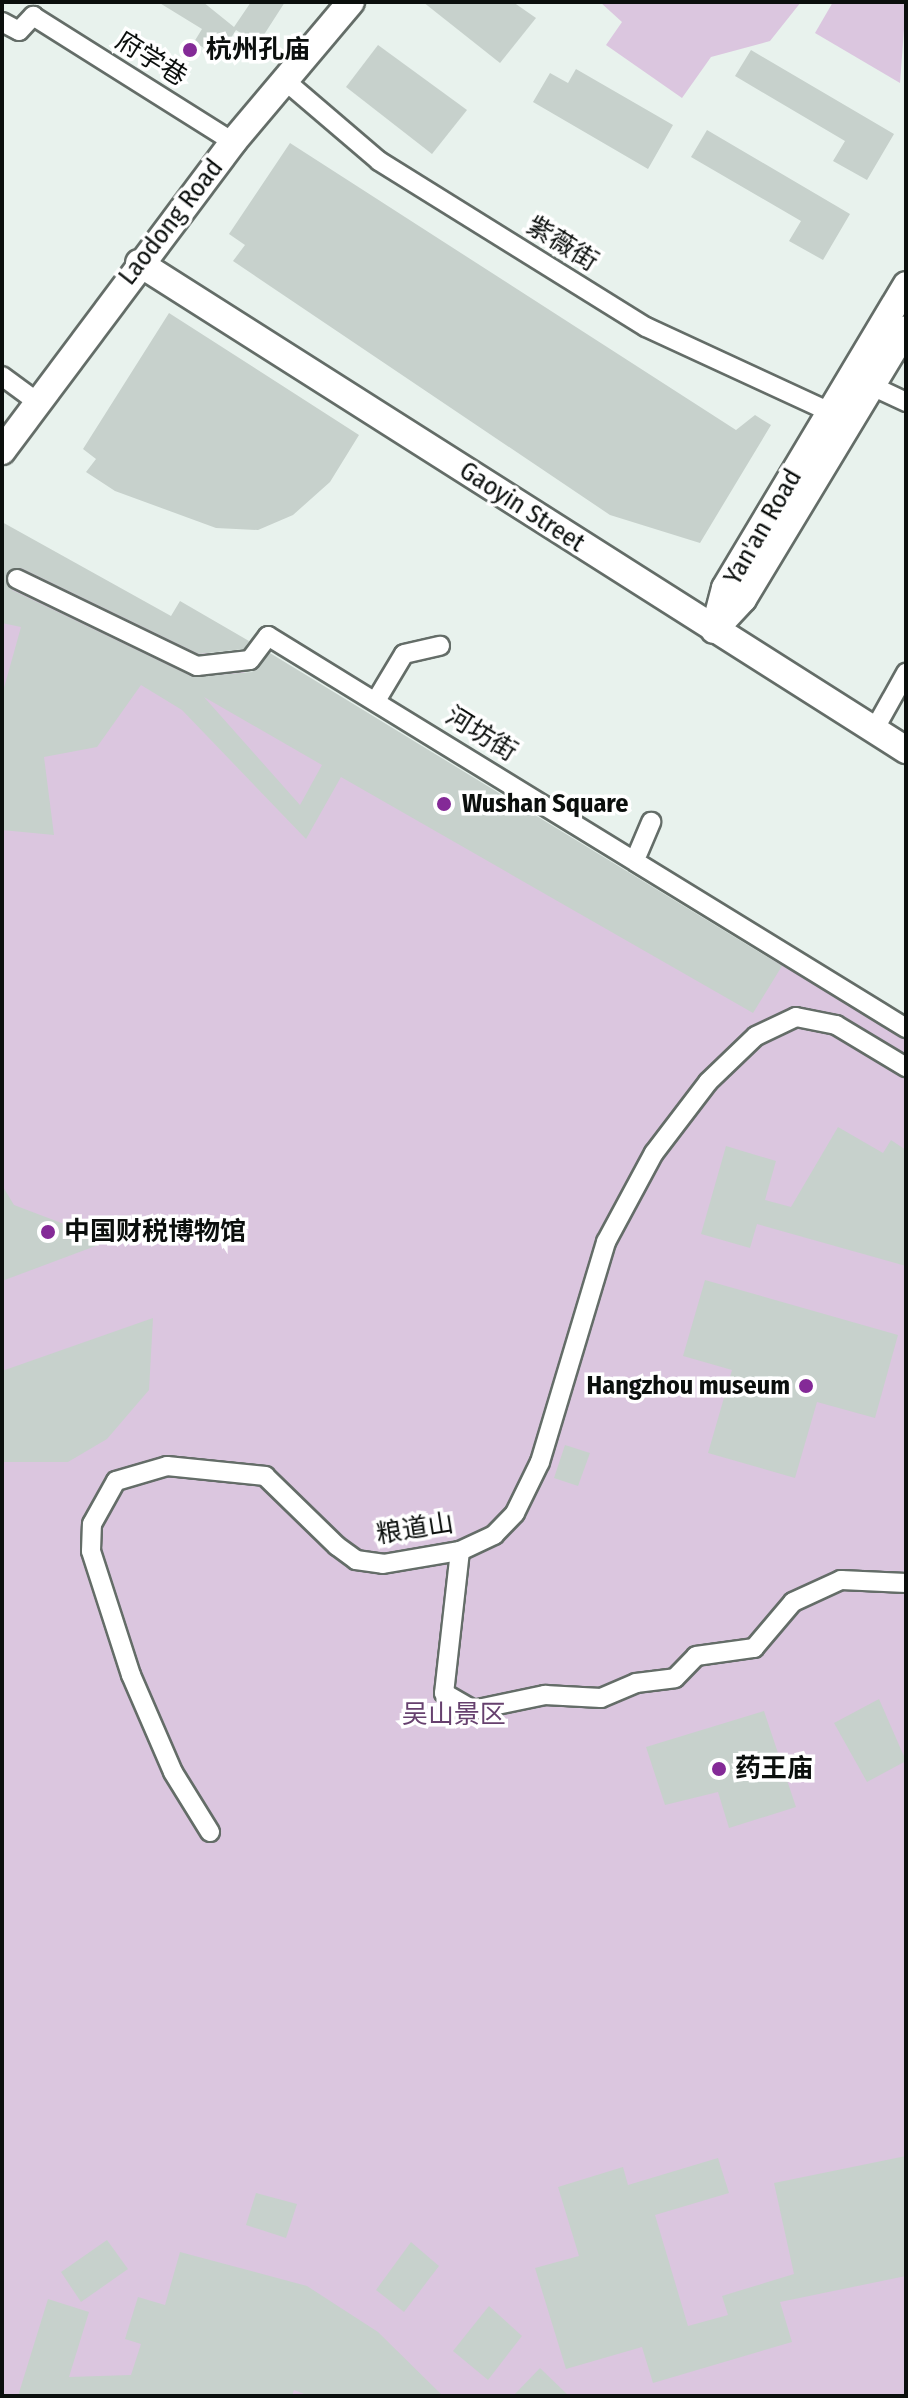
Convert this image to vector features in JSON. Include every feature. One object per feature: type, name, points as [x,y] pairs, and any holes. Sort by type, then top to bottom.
[{"type":"street","name":"Laodong Road","points":[[2,451],[139,263],[233,142],[289,84],[351,2]]},
{"type":"street","name":"府学巷","points":[[2,22],[19,31],[33,16],[233,142]]},
{"type":"street","name":"紫薇街","points":[[289,84],[379,161],[646,327],[830,412]]},
{"type":"street","name":"Gaoyin Street","points":[[139,263],[873,732],[906,750]]},
{"type":"street","name":"Yan'an Road","points":[[714,630],[725,588],[906,285]]},
{"type":"street","name":"Yan'an Road","points":[[714,630],[743,599],[906,329]]},
{"type":"street","points":[[2,376],[36,401]]},
{"type":"street","points":[[872,386],[906,402]]},
{"type":"street","name":"河坊街","points":[[17,579],[197,666],[250,660],[268,636],[377,699],[906,1028]]},
{"type":"street","points":[[377,699],[404,654],[440,646]]},
{"type":"street","points":[[873,732],[906,673]]},
{"type":"street","points":[[638,853],[651,822]]},
{"type":"street","name":"粮道山","points":[[210,1832],[173,1772],[131,1675],[94,1561],[92,1524],[116,1481],[167,1466],[265,1476],[356,1560],[383,1564],[460,1551],[494,1535],[530,1488],[606,1242],[654,1153],[708,1082],[756,1036],[796,1017],[836,1025],[906,1067]]},
{"type":"street","points":[[460,1551],[444,1693],[473,1710],[545,1695],[601,1698],[636,1683],[675,1678],[696,1656],[754,1648],[793,1602],[841,1580],[906,1583]]},
{"type":"green space","points":[[600,2],[801,2],[770,41],[711,57],[682,98],[606,45],[622,22]]},
{"type":"green space","points":[[833,2],[906,2],[900,83],[815,33]]},
{"type":"green space","name":"吴山景区","points":[[2,560],[141,616],[906,1033],[906,2396],[2,2396]]},
{"type":"building","points":[[158,2],[203,2],[234,27],[251,2],[285,2],[258,44],[236,30],[219,57],[194,42],[202,29]]},
{"type":"building","points":[[423,2],[513,2],[536,18],[500,63]]},
{"type":"building","points":[[378,45],[467,110],[432,154],[346,87]]},
{"type":"building","points":[[751,50],[894,134],[867,180],[833,161],[845,141],[735,76]]},
{"type":"building","points":[[576,69],[673,125],[648,169],[533,102],[550,73],[568,83]]},
{"type":"building","points":[[707,130],[850,214],[823,260],[789,241],[801,221],[691,157]]},
{"type":"building","points":[[290,143],[736,430],[755,415],[771,425],[700,543],[610,515],[233,261],[245,245],[229,234]]},
{"type":"building","points":[[169,313],[359,435],[330,482],[293,515],[258,530],[216,528],[115,491],[86,472],[96,459],[83,449]]},
{"type":"building","name":"Wushan Square","points":[[2,522],[171,616],[180,601],[249,641],[244,649],[199,654],[21,568],[6,575],[12,590],[193,677],[252,672],[270,653],[782,966],[753,1013],[341,777],[306,839],[182,710],[141,685],[97,747],[44,757],[54,835],[2,830],[2,695],[21,627],[2,623]],"holes":[[[204,697],[322,765],[300,805]]]},
{"type":"building","points":[[838,1127],[883,1153],[891,1140],[906,1150],[906,1266],[757,1224],[750,1248],[701,1234],[726,1146],[776,1161],[765,1200],[791,1207]]},
{"type":"building","name":"中国财税博物馆","points":[[2,1185],[14,1205],[109,1241],[2,1281]]},
{"type":"building","name":"Hangzhou museum","points":[[705,1280],[898,1335],[875,1418],[817,1402],[795,1478],[708,1453],[732,1370],[683,1356]]},
{"type":"building","points":[[153,1318],[149,1390],[107,1439],[68,1462],[2,1462],[2,1371]]},
{"type":"building","points":[[565,1445],[590,1453],[578,1486],[554,1478]]},
{"type":"building","points":[[879,1699],[906,1761],[867,1782],[834,1723]]},
{"type":"building","name":"药王庙","points":[[764,1711],[796,1807],[729,1828],[718,1792],[665,1805],[646,1747]]},
{"type":"building","points":[[906,2156],[906,2276],[780,2302],[792,2342],[653,2383],[642,2347],[566,2369],[535,2268],[579,2256],[558,2187],[623,2167],[628,2185],[718,2158],[729,2193],[655,2215],[688,2326],[728,2315],[722,2296],[794,2274],[774,2183]]},
{"type":"building","points":[[256,2193],[297,2204],[286,2238],[246,2225]]},
{"type":"building","points":[[107,2240],[128,2269],[81,2302],[61,2272]]},
{"type":"building","points":[[411,2242],[439,2266],[404,2312],[376,2290]]},
{"type":"building","points":[[180,2252],[307,2286],[378,2332],[443,2396],[309,2396],[294,2390],[292,2396],[18,2396],[48,2299],[89,2312],[69,2377],[131,2375],[141,2344],[125,2339],[138,2297],[165,2305]]},
{"type":"building","points":[[489,2306],[522,2336],[488,2380],[453,2351]]},
{"type":"building","points":[[540,2368],[569,2396],[513,2396]]},
{"type":"place","name":"杭州孔庙","points":[[190,50]]},
{"type":"place","name":"Wushan Square","points":[[444,804]]},
{"type":"place","name":"中国财税博物馆","points":[[48,1232]]},
{"type":"place","name":"Hangzhou museum","points":[[806,1386]]},
{"type":"place","name":"药王庙","points":[[719,1769]]}]
